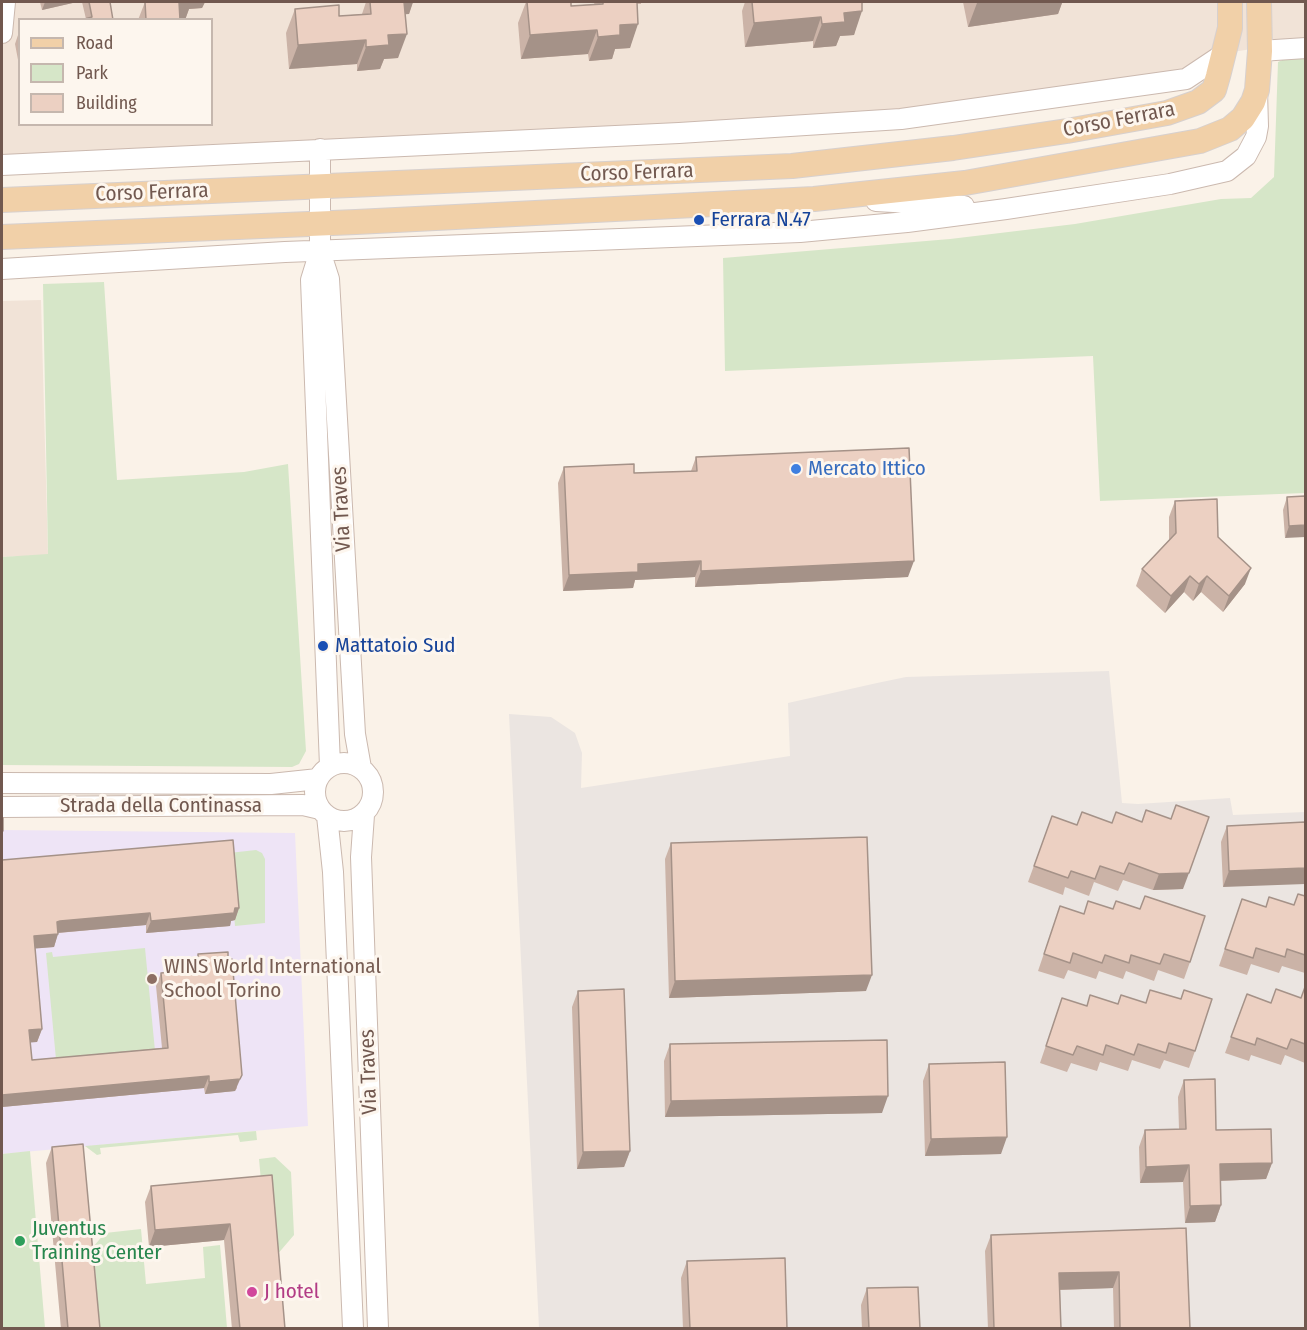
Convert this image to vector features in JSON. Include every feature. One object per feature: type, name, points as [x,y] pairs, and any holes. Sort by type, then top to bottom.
[{"type":"main road","points":[[1225,53],[1230,28],[1230,2]]},
{"type":"main road","points":[[1257,90],[1260,51],[1259,2]]},
{"type":"main road","name":"Corso Ferrara","points":[[2,200],[792,166],[1056,133],[1167,112],[1198,102],[1214,90],[1225,53]]},
{"type":"main road","name":"Corso Ferrara","points":[[2,237],[814,199],[965,183],[1200,141],[1230,129],[1243,118],[1257,90]]},
{"type":"street","points":[[2,33],[4,2]]},
{"type":"street","points":[[1260,51],[1305,48]]},
{"type":"street","name":"Corso Ferrara","points":[[2,165],[679,133],[901,119],[1186,79],[1225,53]]},
{"type":"street","name":"Corso Ferrara","points":[[2,268],[320,251],[800,232],[907,222],[1006,209],[1170,184],[1227,171],[1246,156],[1256,137],[1257,90]]},
{"type":"street","name":"Via Traves","points":[[320,149],[320,251],[329,279],[355,734],[361,768]]},
{"type":"street","name":"Corso Ferrara","points":[[814,199],[1006,209]]},
{"type":"street","name":"Via Traves","points":[[320,251],[311,280],[324,772]]},
{"type":"street","name":"Corso Ferrara","points":[[2,258],[50,266]]},
{"type":"street","points":[[345,763],[361,768],[372,782],[374,790],[370,808],[364,815],[346,822],[323,813],[315,794],[324,772],[345,763]]},
{"type":"street","name":"Strada della Continassa","points":[[2,783],[270,784],[324,772]]},
{"type":"street","name":"Strada della Continassa","points":[[2,807],[303,805],[323,813]]},
{"type":"street","name":"Via Traves","points":[[323,813],[333,872],[353,1329]]},
{"type":"street","name":"Via Traves","points":[[364,815],[361,856],[378,1329]]},
{"type":"shaded area","points":[[2,2],[1305,2],[1306,41],[1225,53],[1207,66],[972,109],[2,158]]},
{"type":"shaded area","points":[[41,300],[48,555],[2,557],[2,301]]},
{"type":"shaded area","points":[[1109,671],[1122,803],[1230,798],[1233,815],[1305,812],[1305,1328],[539,1328],[509,714],[551,717],[575,733],[582,753],[581,788],[790,756],[788,703],[877,683],[906,677]]},
{"type":"shaded area","name":"WINS World International School Torino","points":[[2,830],[295,833],[308,1126],[2,1154]]},
{"type":"green space","points":[[1291,56],[1305,57],[1305,493],[1100,501],[1093,356],[725,371],[723,258],[950,239],[1075,224],[1221,199],[1251,198],[1274,177],[1278,62]]},
{"type":"green space","points":[[104,282],[117,480],[244,472],[288,464],[306,751],[299,764],[292,767],[2,765],[2,557],[48,554],[43,284]]},
{"type":"green space","points":[[256,850],[262,853],[265,859],[265,923],[235,926],[229,853]]},
{"type":"green space","points":[[145,948],[156,1061],[57,1070],[46,953],[52,952],[53,957]]},
{"type":"green space","points":[[256,1131],[257,1140],[240,1142],[238,1135],[100,1148],[101,1154],[97,1155],[85,1146]]},
{"type":"green space","name":"Juventus Training Center","points":[[30,1151],[45,1328],[2,1328],[2,1154]]},
{"type":"green space","points":[[275,1157],[291,1172],[294,1235],[276,1256],[262,1192],[259,1159]]},
{"type":"green space","points":[[141,1229],[146,1284],[205,1278],[203,1247],[220,1245],[227,1328],[100,1328],[93,1247],[105,1233]]},
{"type":"building","points":[[89,2],[110,2],[113,18],[88,18],[92,17]]},
{"type":"building","points":[[145,2],[179,2],[180,18],[146,18]]},
{"type":"building","points":[[370,2],[404,2],[407,34],[388,35],[389,45],[366,47],[366,40],[298,45],[295,9],[339,5],[339,16],[371,14]]},
{"type":"building","points":[[527,2],[571,2],[571,6],[603,4],[603,2],[637,2],[638,24],[620,25],[620,35],[598,37],[597,30],[530,35]]},
{"type":"building","points":[[752,2],[862,2],[862,11],[844,13],[845,22],[822,24],[821,17],[754,23]]},
{"type":"building","points":[[909,448],[914,561],[701,571],[701,561],[638,564],[638,572],[569,575],[564,467],[634,464],[634,473],[697,471],[696,457]]},
{"type":"building","points":[[1305,496],[1305,525],[1289,526],[1287,497]]},
{"type":"building","points":[[1217,499],[1218,537],[1251,568],[1229,596],[1207,576],[1199,584],[1190,576],[1171,596],[1142,569],[1176,533],[1175,501]]},
{"type":"building","points":[[1176,805],[1209,817],[1189,873],[1159,874],[1129,863],[1124,874],[1100,866],[1095,879],[1071,871],[1068,878],[1034,866],[1052,816],[1077,825],[1082,812],[1112,823],[1116,812],[1142,822],[1146,810],[1171,819]]},
{"type":"building","points":[[1305,822],[1305,868],[1229,871],[1227,826]]},
{"type":"building","points":[[867,837],[872,975],[675,981],[671,843]]},
{"type":"building","points":[[233,840],[239,908],[235,908],[234,913],[151,921],[150,913],[60,921],[57,922],[58,934],[34,936],[42,1029],[29,1030],[32,1060],[168,1048],[161,973],[199,969],[198,954],[228,952],[228,959],[232,959],[242,1075],[240,1079],[209,1082],[209,1076],[2,1095],[2,860]]},
{"type":"building","points":[[1298,894],[1305,896],[1305,955],[1287,949],[1285,957],[1256,948],[1253,958],[1225,949],[1242,899],[1266,907],[1269,897],[1294,905]]},
{"type":"building","points":[[1145,896],[1205,916],[1190,962],[1164,954],[1160,964],[1131,955],[1129,963],[1105,955],[1102,963],[1073,953],[1070,963],[1044,954],[1060,906],[1084,914],[1088,901],[1113,909],[1116,901],[1140,909]]},
{"type":"building","points":[[1305,987],[1305,1044],[1291,1039],[1287,1049],[1257,1038],[1255,1045],[1231,1037],[1247,994],[1271,1003],[1276,989],[1301,998]]},
{"type":"building","points":[[624,989],[630,1151],[583,1152],[578,991]]},
{"type":"building","points":[[1150,990],[1181,999],[1184,990],[1212,999],[1195,1051],[1169,1043],[1166,1053],[1138,1044],[1134,1055],[1106,1045],[1103,1055],[1077,1046],[1073,1055],[1046,1046],[1062,998],[1087,1006],[1090,995],[1118,1004],[1121,995],[1146,1003]]},
{"type":"building","points":[[887,1040],[888,1096],[671,1101],[670,1044]]},
{"type":"building","points":[[1005,1062],[1007,1137],[931,1139],[929,1064]]},
{"type":"building","points":[[1215,1079],[1216,1130],[1271,1129],[1272,1163],[1220,1164],[1221,1205],[1190,1206],[1189,1165],[1146,1167],[1145,1130],[1186,1129],[1184,1080]]},
{"type":"building","points":[[83,1144],[100,1329],[68,1329],[52,1147]]},
{"type":"building","name":"J hotel","points":[[272,1175],[285,1329],[240,1329],[230,1224],[155,1230],[151,1186]]},
{"type":"building","points":[[1186,1228],[1190,1329],[1120,1329],[1119,1272],[1059,1273],[1061,1329],[994,1329],[991,1235]]},
{"type":"building","points":[[785,1258],[787,1329],[690,1329],[687,1261]]},
{"type":"building","points":[[918,1287],[920,1329],[869,1329],[867,1288]]},
{"type":"place","name":"Ferrara N.47","points":[[699,220]]},
{"type":"place","name":"Mercato Ittico","points":[[796,469]]},
{"type":"place","name":"Mattatoio Sud","points":[[323,646]]},
{"type":"place","name":"WINS World International School Torino","points":[[152,979]]},
{"type":"place","name":"Juventus Training Center","points":[[20,1241]]},
{"type":"place","name":"J hotel","points":[[252,1292]]}]
